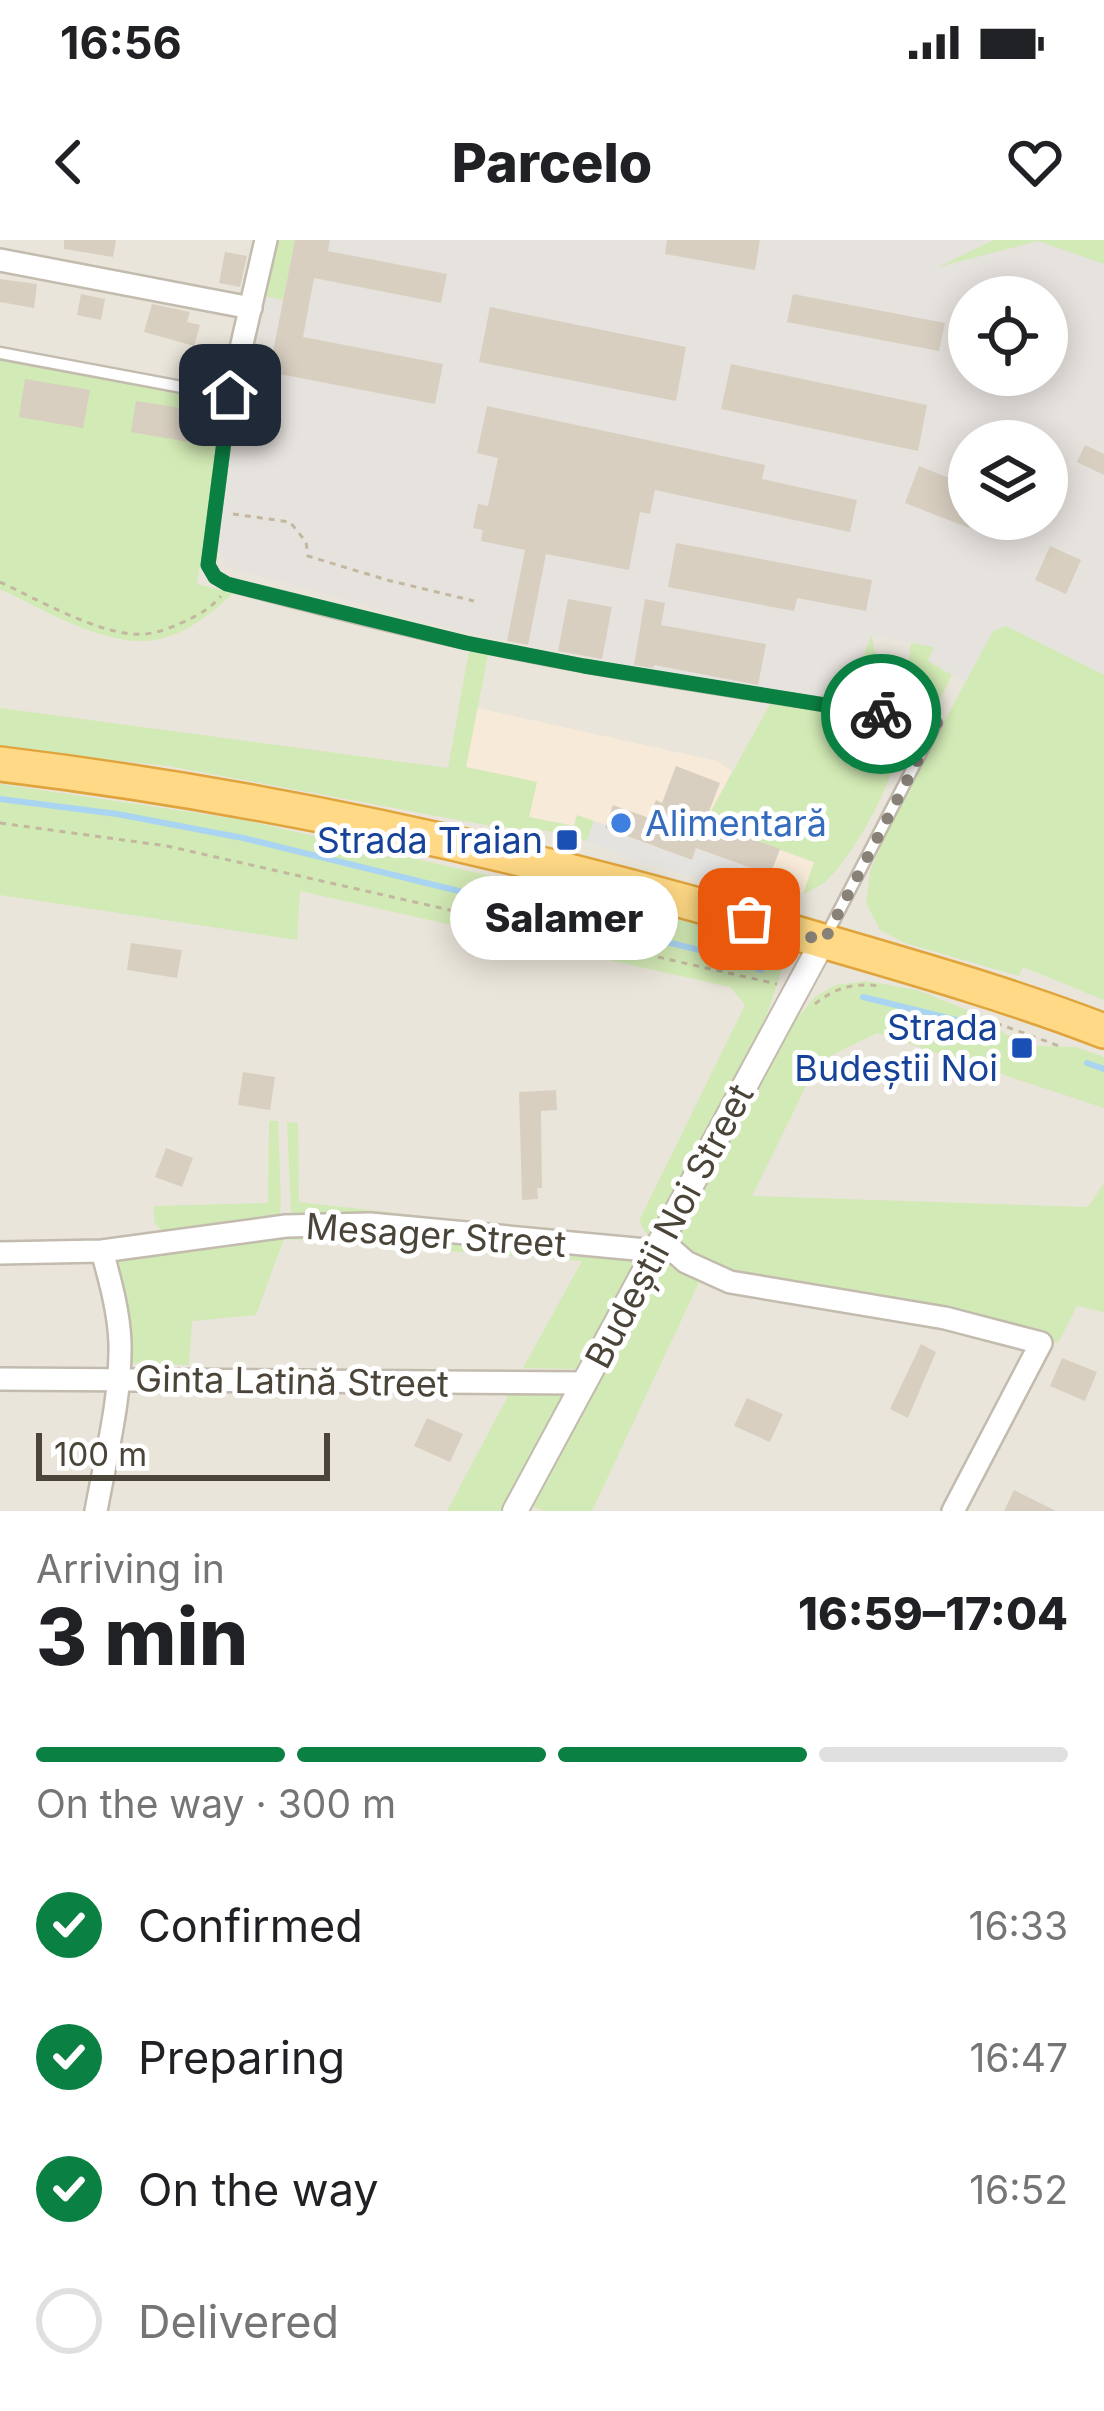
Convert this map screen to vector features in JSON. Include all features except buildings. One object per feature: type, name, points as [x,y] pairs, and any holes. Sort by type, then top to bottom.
[{"type":"highway","points":[[0,764],[209,794],[583,874],[824,941],[1104,1031]]},
{"type":"street","points":[[230,395],[262,241]]},
{"type":"street","points":[[0,260],[251,308]]},
{"type":"street","name":"Budeștii Noi Street","points":[[514,1511],[801,1001],[824,941]]},
{"type":"street","name":"Mesager Street","points":[[0,1252],[102,1251],[286,1226],[370,1224],[660,1246]]},
{"type":"street","points":[[660,1246],[730,1282],[945,1318],[1041,1343],[953,1511]]},
{"type":"street","points":[[96,1511],[120,1339],[102,1251]]},
{"type":"street","name":"Ginta Latină Street","points":[[0,1378],[584,1383]]},
{"type":"lane","points":[[0,353],[230,395],[208,565],[227,584],[523,654],[937,723],[824,941]]},
{"type":"path","points":[[213,514],[290,522],[306,542],[308,556],[474,601]]},
{"type":"path","points":[[0,582],[75,617],[142,635],[200,614],[218,601],[227,584]]},
{"type":"path","points":[[0,823],[167,845],[801,1001],[841,988],[891,989]]},
{"type":"path","points":[[801,1001],[825,996]]},
{"type":"path","points":[[988,1020],[1062,1047]]},
{"type":"shaded area","points":[[0,240],[1104,240],[1104,1511],[0,1511]]},
{"type":"shaded area","points":[[295,240],[1104,240],[1104,675],[1006,626],[993,631],[965,682],[927,661],[933,647],[872,635],[844,703],[460,631],[224,566],[218,547],[236,397],[261,295],[283,299]]},
{"type":"shaded area","points":[[477,708],[717,761],[732,771],[706,822],[815,863],[803,894],[764,897],[691,860],[578,816],[575,826],[529,817],[536,783],[465,767]]},
{"type":"shaded area","points":[[594,821],[691,860],[696,848],[770,875],[803,894],[764,897],[633,860],[587,841]]},
{"type":"green space","points":[[272,240],[295,240],[283,300],[261,295]]},
{"type":"green space","points":[[994,240],[1104,240],[1104,264],[1038,241],[938,267]]},
{"type":"green space","points":[[0,357],[225,400],[197,584],[233,593],[180,632],[142,641],[88,630],[0,589]]},
{"type":"green space","points":[[1006,626],[1104,675],[1104,1000],[1023,967],[1019,976],[905,943],[880,930],[866,903],[870,872],[893,817],[993,631]]},
{"type":"green space","points":[[872,635],[874,650],[891,676],[887,709],[844,703]]},
{"type":"green space","points":[[911,643],[934,647],[928,661],[952,675],[932,715],[903,710]]},
{"type":"green space","points":[[469,651],[488,655],[466,767],[537,782],[529,817],[574,826],[577,815],[594,821],[587,841],[168,766],[0,748],[0,708],[448,768]]},
{"type":"green space","points":[[770,704],[871,718],[892,730],[897,747],[886,786],[863,832],[828,879],[803,894],[814,862],[705,822]]},
{"type":"green space","points":[[0,784],[244,820],[509,880],[544,898],[599,912],[659,915],[741,935],[773,951],[782,969],[766,1017],[649,1238],[639,1221],[745,1005],[730,987],[300,891],[297,940],[0,895]]},
{"type":"green space","points":[[866,981],[917,990],[980,1015],[1007,1035],[1038,1046],[1076,1047],[1104,1057],[1104,1108],[877,1033],[818,1062],[752,1196],[1088,1207],[1104,1183],[1104,1312],[1077,1306],[1058,1343],[946,1313],[735,1276],[690,1253],[676,1234],[786,1031],[815,997],[835,985]]},
{"type":"green space","points":[[269,1121],[278,1121],[279,1219],[166,1236],[154,1222],[154,1206],[268,1203]]},
{"type":"green space","points":[[287,1122],[298,1123],[299,1202],[617,1238],[296,1218],[291,1212]]},
{"type":"green space","points":[[369,1229],[639,1256],[579,1369],[523,1368],[582,1261],[284,1239],[256,1315],[192,1321],[189,1365],[127,1363],[110,1258],[283,1231]]},
{"type":"green space","points":[[663,1259],[701,1278],[592,1511],[544,1511],[530,1505]]},
{"type":"green space","points":[[509,1394],[565,1395],[503,1511],[447,1511]]},
{"type":"waterway","points":[[0,799],[117,814],[243,838],[744,961],[761,970]]},
{"type":"waterway","points":[[863,997],[973,1024]]},
{"type":"waterway","points":[[1087,1063],[1104,1069]]},
{"type":"way so far","points":[[749,919],[824,941],[937,723],[881,714]]},
{"type":"place","name":"Alimentară","points":[[621,823]]},
{"type":"place","name":"Strada Traian","points":[[567,840]]},
{"type":"place","name":"Salamer","points":[[749,919]]},
{"type":"place","name":"Strada Budeștii Noi","points":[[1022,1048]]},
{"type":"route","points":[[230,395],[208,565],[227,584],[466,643],[881,714]]}]
